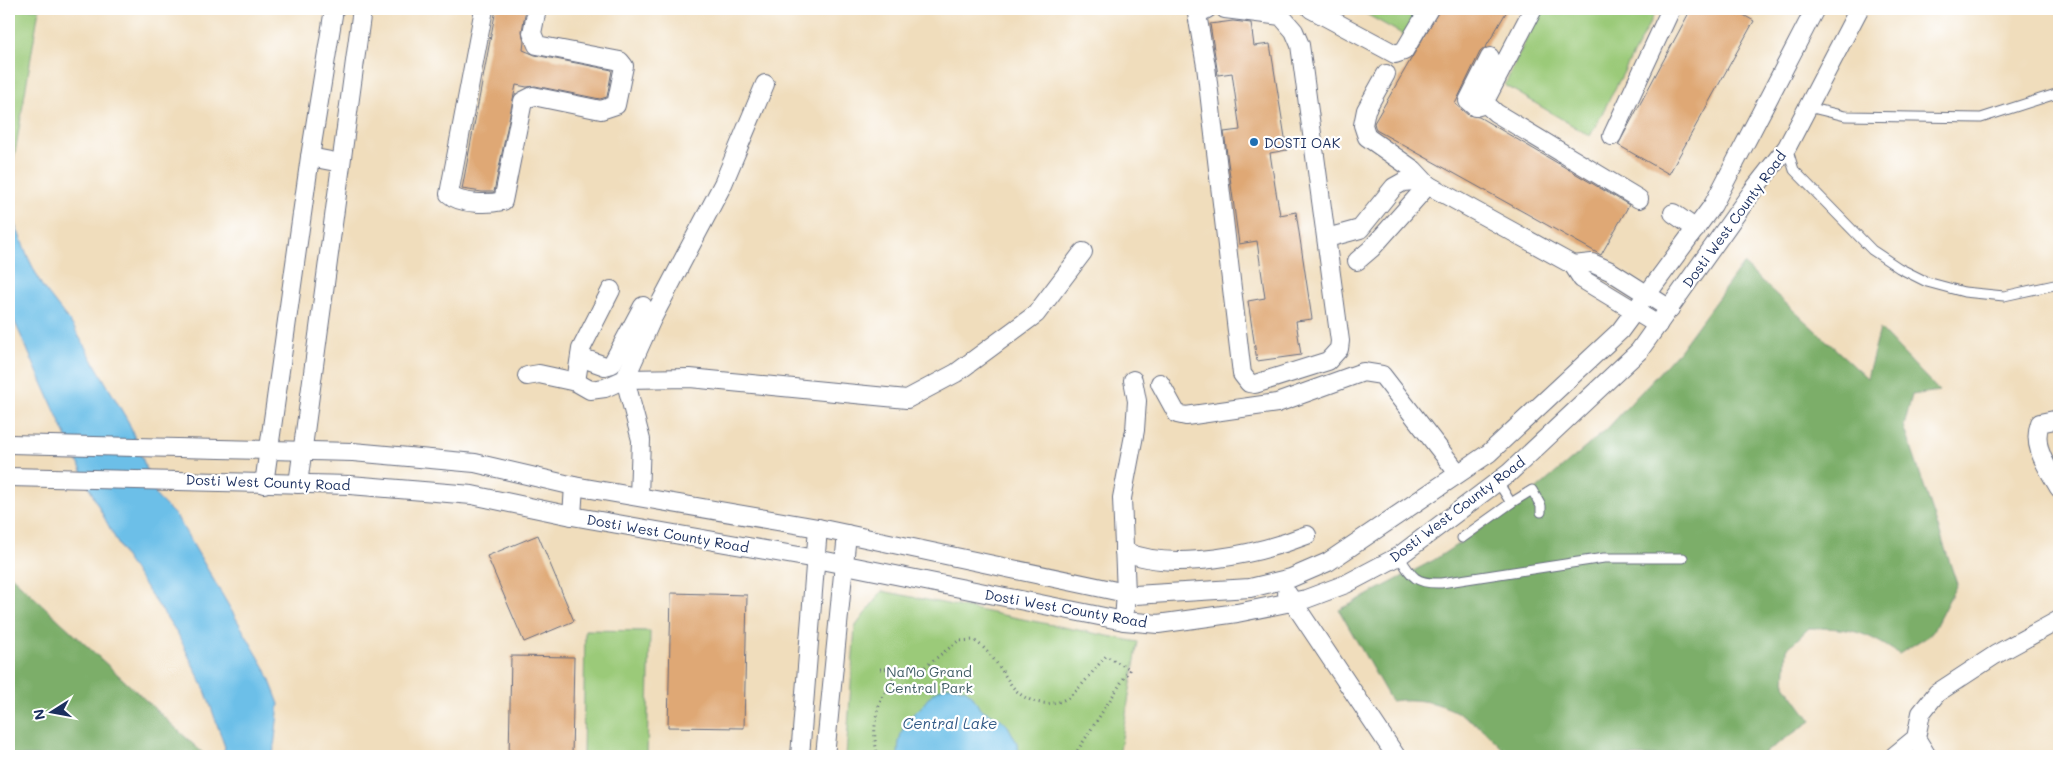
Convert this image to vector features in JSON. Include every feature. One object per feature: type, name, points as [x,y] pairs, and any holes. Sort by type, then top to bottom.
[{"type":"street","points":[[264,484],[310,157],[334,9]]},
{"type":"street","points":[[298,484],[362,9]]},
{"type":"street","points":[[484,9],[449,194],[454,199],[495,203],[504,201],[523,101],[533,96],[602,110],[616,105],[624,66],[620,61],[537,45],[532,32],[537,9]]},
{"type":"street","points":[[1207,9],[1197,14],[1206,66],[1242,374],[1249,383],[1262,383],[1328,362],[1339,349],[1339,331],[1300,45],[1294,31],[1281,16],[1225,9]]},
{"type":"street","points":[[1311,9],[1395,54],[1404,51],[1429,9]]},
{"type":"street","points":[[1486,104],[1486,99],[1532,9]]},
{"type":"street","points":[[1612,136],[1671,9]]},
{"type":"street","name":"Dosti West County Road","points":[[9,444],[354,452],[475,463],[574,486],[818,528],[1135,595],[1250,588],[1277,582],[1328,562],[1489,452],[1620,331],[1713,205],[1815,9]]},
{"type":"street","name":"Dosti West County Road","points":[[9,476],[74,476],[264,484],[350,485],[472,495],[572,516],[816,559],[1124,621],[1158,624],[1237,613],[1293,600],[1306,599],[1346,584],[1399,556],[1498,482],[1639,351],[1754,189],[1787,147],[1859,9]]},
{"type":"street","points":[[1486,104],[1475,107],[1468,101],[1490,56]]},
{"type":"street","points":[[1386,74],[1366,110],[1363,125],[1368,137],[1414,170],[1428,185]]},
{"type":"street","points":[[639,496],[641,440],[625,379],[652,319],[723,184],[765,84]]},
{"type":"street","points":[[1486,104],[1496,113],[1639,199]]},
{"type":"street","points":[[310,157],[341,162]]},
{"type":"street","points":[[1327,238],[1360,229],[1394,187],[1403,182],[1415,181],[1428,185],[1574,265],[1582,279],[1658,325]]},
{"type":"street","points":[[1357,261],[1371,249],[1428,185]]},
{"type":"street","points":[[1673,213],[1696,229]]},
{"type":"street","points":[[527,376],[539,374],[576,382],[590,390],[605,388],[625,379],[690,378],[907,399],[956,373],[1036,314],[1083,252]]},
{"type":"street","points":[[1574,265],[1592,263],[1610,271],[1670,309]]},
{"type":"street","points":[[576,382],[581,349],[611,290]]},
{"type":"street","points":[[580,357],[605,366],[612,364],[643,306]]},
{"type":"street","points":[[1160,383],[1177,414],[1186,416],[1277,403],[1363,372],[1382,375],[1458,474]]},
{"type":"street","points":[[1124,621],[1126,593],[1122,498],[1135,430],[1137,401],[1133,380]]},
{"type":"street","points":[[2059,418],[2040,423],[2036,433],[2040,454],[2059,488]]},
{"type":"street","points":[[572,516],[574,486]]},
{"type":"street","points":[[800,756],[818,528]]},
{"type":"street","points":[[825,756],[847,534]]},
{"type":"street","points":[[1124,551],[1135,556],[1184,562],[1256,552],[1307,535]]},
{"type":"street","points":[[1277,582],[1293,600],[1396,756]]},
{"type":"street","points":[[1894,756],[1916,738],[1921,713],[1937,693],[1995,655],[2059,620]]},
{"type":"street","points":[[1916,738],[1927,756]]},
{"type":"lane","points":[[1808,107],[1845,116],[1981,118],[2059,93]]},
{"type":"lane","points":[[1787,147],[1794,170],[1872,250],[1899,268],[1927,282],[1964,292],[2004,296],[2059,284]]},
{"type":"lane","points":[[1498,482],[1511,503]]},
{"type":"lane","points":[[1462,538],[1532,490],[1541,506],[1541,512]]},
{"type":"lane","points":[[1399,556],[1410,574],[1425,584],[1604,558],[1683,558]]},
{"type":"path","points":[[880,669],[925,666],[958,641],[973,640],[982,647],[1005,673],[1014,690],[1030,700],[1049,704],[1068,697],[1106,656],[1130,669],[1074,756]]},
{"type":"path","points":[[878,756],[875,741],[876,714],[885,689],[901,668]]},
{"type":"green space","points":[[9,9],[39,9],[9,189]]},
{"type":"green space","points":[[1357,9],[1419,9],[1404,35]]},
{"type":"green space","points":[[1540,9],[1657,9],[1590,136],[1505,85]]},
{"type":"green space","points":[[1743,264],[1867,378],[1880,329],[1939,391],[1912,395],[1904,426],[1957,584],[1932,633],[1899,654],[1876,640],[1856,632],[1809,628],[1787,649],[1785,685],[1811,721],[1760,756],[1509,756],[1485,731],[1458,712],[1427,702],[1391,701],[1339,610],[1434,560],[1524,500],[1606,430],[1679,351]]},
{"type":"green space","points":[[9,574],[206,756],[9,756]]},
{"type":"green space","name":"NaMo Grand Central Park","points":[[882,591],[1138,642],[1119,756],[846,756],[855,627]]},
{"type":"green space","points":[[585,630],[650,631],[647,756],[583,756]]},
{"type":"water","points":[[9,208],[28,257],[42,286],[73,326],[129,423],[157,497],[177,517],[265,668],[279,704],[273,756],[223,756],[225,747],[205,690],[178,634],[125,557],[95,500],[9,307]]},
{"type":"water","name":"Central Lake","points":[[951,686],[966,690],[972,695],[980,709],[1000,718],[1008,726],[1017,743],[1018,756],[898,756],[901,735],[911,716],[934,692]]},
{"type":"building","points":[[496,9],[526,9],[522,31],[523,50],[535,55],[612,70],[607,97],[600,99],[535,86],[516,85],[494,192],[482,192],[462,189]]},
{"type":"building","points":[[1440,9],[1508,9],[1486,47],[1480,52],[1455,104],[1468,115],[1479,117],[1629,205],[1601,255],[1376,130],[1374,123]]},
{"type":"building","points":[[1691,9],[1733,9],[1754,21],[1669,174],[1618,145]]},
{"type":"building","points":[[1233,21],[1251,23],[1254,46],[1270,44],[1287,150],[1270,153],[1275,186],[1280,215],[1296,212],[1312,319],[1296,321],[1301,355],[1257,361],[1248,301],[1265,298],[1257,241],[1239,244],[1224,132],[1240,130],[1232,73],[1218,75],[1210,24]]},
{"type":"building","points":[[538,535],[574,621],[524,642],[487,556]]},
{"type":"building","points":[[671,593],[747,595],[744,728],[668,727]]},
{"type":"building","points":[[511,656],[574,657],[572,756],[509,756]]},
{"type":"place","name":"DOSTI OAK","points":[[1254,142]]}]
